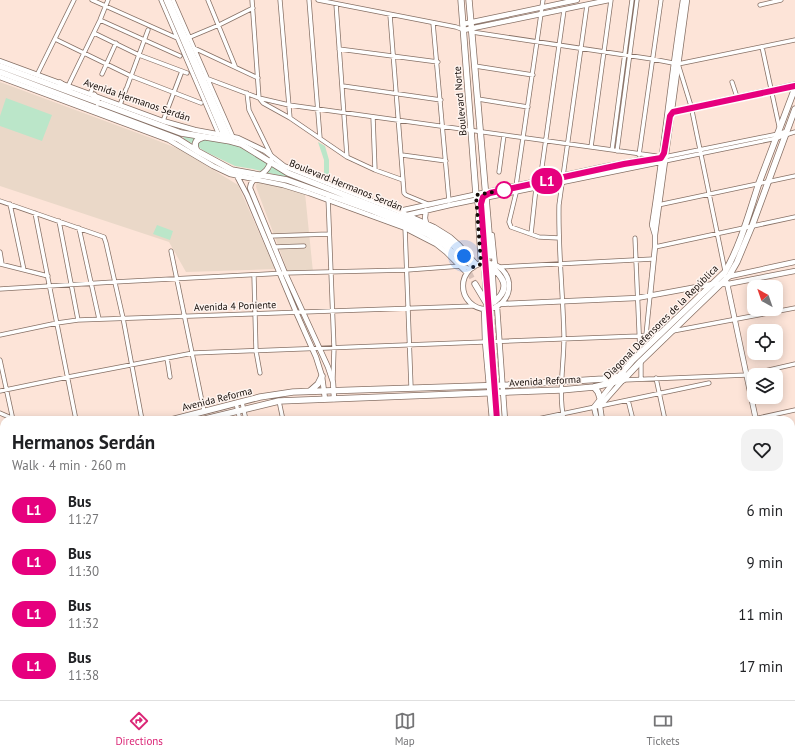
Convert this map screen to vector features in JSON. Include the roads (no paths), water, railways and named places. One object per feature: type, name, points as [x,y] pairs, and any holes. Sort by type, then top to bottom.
[{"type":"main road","points":[[166,0],[186,39]]},
{"type":"main road","points":[[169,0],[226,137]]},
{"type":"main road","name":"Boulevard Norte","points":[[461,0],[477,198],[474,267]]},
{"type":"main road","name":"Boulevard Norte","points":[[469,0],[490,256]]},
{"type":"main road","points":[[472,28],[564,1],[577,0]]},
{"type":"main road","points":[[463,27],[472,28],[610,0]]},
{"type":"main road","points":[[650,296],[655,247],[655,235],[652,225],[657,205],[671,111],[683,0]]},
{"type":"main road","points":[[675,63],[687,0]]},
{"type":"main road","points":[[0,61],[20,68],[23,72],[37,78]]},
{"type":"main road","name":"Boulevard Hermanos Serdán","points":[[0,66],[37,78],[76,95],[181,133],[204,137],[226,137],[271,159],[293,176],[391,216],[403,225],[435,238],[460,259]]},
{"type":"main road","name":"Boulevard Hermanos Serdán","points":[[0,72],[178,139],[232,170],[286,180],[328,197],[391,216],[400,214],[444,238],[474,267]]},
{"type":"main road","points":[[0,77],[169,140],[222,171],[237,177],[314,192]]},
{"type":"main road","name":"Avenida Hermanos Serdán","points":[[37,78],[60,83],[163,121],[226,137]]},
{"type":"main road","points":[[60,83],[76,95]]},
{"type":"main road","name":"Diagonal Defensores de la República","points":[[727,278],[730,264],[745,228],[759,183],[795,88]]},
{"type":"main road","points":[[92,94],[98,103]]},
{"type":"main road","name":"Diagonal Defensores de la República","points":[[627,375],[727,278],[737,262],[752,226],[795,109]]},
{"type":"main road","points":[[204,137],[199,138],[195,146],[206,162]]},
{"type":"main road","points":[[325,399],[322,376],[313,349],[296,312],[270,236],[250,188],[250,184],[253,180],[268,168],[271,159],[400,214],[408,215],[426,223],[450,237],[463,249],[474,267]]},
{"type":"main road","points":[[486,196],[516,186],[563,175],[640,160],[663,159]]},
{"type":"main road","points":[[408,215],[449,203],[536,188],[663,159]]},
{"type":"main road","points":[[232,170],[237,177],[282,274],[303,312],[320,349],[333,382],[334,399]]},
{"type":"main road","name":"Boulevard Norte","points":[[486,196],[497,266]]},
{"type":"main road","points":[[328,197],[403,225],[436,244],[461,266],[474,267],[488,263],[497,266],[508,278],[509,285],[505,299],[497,304]]},
{"type":"main road","name":"Boulevard Norte","points":[[477,198],[484,255]]},
{"type":"main road","points":[[400,214],[428,204],[449,203]]},
{"type":"main road","points":[[253,211],[259,209]]},
{"type":"main road","points":[[426,210],[426,223]]},
{"type":"main road","points":[[727,278],[795,262]]},
{"type":"main road","points":[[488,263],[499,274],[504,284],[502,295],[497,304]]},
{"type":"main road","points":[[474,267],[464,278],[463,290],[465,296],[473,306],[637,298],[713,284],[721,284]]},
{"type":"main road","points":[[492,270],[497,304],[505,416]]},
{"type":"main road","points":[[727,278],[795,271]]},
{"type":"main road","points":[[485,272],[485,342],[492,416]]},
{"type":"main road","name":"Diagonal Defensores de la República","points":[[600,406],[640,353],[719,278],[727,278]]},
{"type":"main road","points":[[727,278],[747,375]]},
{"type":"main road","points":[[475,284],[486,306]]},
{"type":"main road","name":"Avenida Reforma","points":[[218,416],[279,401],[490,392],[503,388],[562,381],[620,378],[627,375]]},
{"type":"main road","points":[[310,391],[318,384],[322,376]]},
{"type":"main road","name":"Diagonal Defensores de la República","points":[[594,407],[613,383],[620,378]]},
{"type":"main road","name":"Avenida Reforma","points":[[186,416],[275,394],[310,391],[489,386],[503,388],[561,390],[594,387],[613,383]]},
{"type":"main road","points":[[594,387],[600,398]]},
{"type":"main road","points":[[387,389],[387,396]]},
{"type":"main road","points":[[753,404],[755,416]]},
{"type":"main road","points":[[600,406],[601,416]]},
{"type":"main road","points":[[594,407],[595,416]]},
{"type":"street","points":[[37,78],[74,0]]},
{"type":"street","points":[[92,0],[177,38]]},
{"type":"street","points":[[68,86],[94,33],[108,0]]},
{"type":"street","points":[[161,0],[177,38],[226,137]]},
{"type":"street","points":[[173,0],[186,39],[194,47],[258,78]]},
{"type":"street","points":[[208,0],[235,66]]},
{"type":"street","points":[[252,0],[259,98],[263,103],[290,118],[347,157],[375,170],[403,180]]},
{"type":"street","points":[[280,0],[290,118]]},
{"type":"street","points":[[309,0],[320,138]]},
{"type":"street","points":[[318,0],[390,15],[463,27]]},
{"type":"street","points":[[516,186],[543,0]]},
{"type":"street","points":[[591,147],[610,0]]},
{"type":"street","points":[[612,150],[632,0]]},
{"type":"street","points":[[617,151],[638,0]]},
{"type":"street","points":[[640,160],[638,154],[661,0]]},
{"type":"street","points":[[760,5],[781,0]]},
{"type":"street","points":[[336,4],[347,157]]},
{"type":"street","points":[[562,414],[561,390],[564,338],[559,238],[559,204],[587,5]]},
{"type":"street","points":[[186,39],[253,8]]},
{"type":"street","points":[[540,181],[564,10]]},
{"type":"street","points":[[390,15],[404,193],[428,204]]},
{"type":"street","points":[[100,20],[180,56]]},
{"type":"street","points":[[433,23],[438,62],[449,203]]},
{"type":"street","points":[[472,28],[538,42],[675,63],[795,40]]},
{"type":"street","points":[[120,105],[148,30]]},
{"type":"street","points":[[94,33],[139,55],[187,72]]},
{"type":"street","points":[[55,40],[131,76],[201,103]]},
{"type":"street","points":[[102,74],[116,43]]},
{"type":"street","points":[[194,47],[202,77],[259,98],[318,110],[591,147],[663,159],[778,134],[795,132]]},
{"type":"street","points":[[762,47],[771,89],[778,134]]},
{"type":"street","points":[[339,49],[438,62]]},
{"type":"street","points":[[675,63],[691,106],[727,278]]},
{"type":"street","points":[[475,66],[533,75]]},
{"type":"street","points":[[163,121],[182,71]]},
{"type":"street","points":[[732,82],[737,96]]},
{"type":"street","points":[[671,111],[795,84]]},
{"type":"street","points":[[92,94],[94,85]]},
{"type":"street","points":[[343,86],[441,100]]},
{"type":"street","points":[[247,93],[249,110],[271,159]]},
{"type":"street","points":[[478,99],[528,106]]},
{"type":"street","points":[[372,117],[375,170]]},
{"type":"street","points":[[499,172],[504,135]]},
{"type":"street","points":[[402,155],[446,161]]},
{"type":"street","points":[[657,205],[795,176]]},
{"type":"street","points":[[531,234],[536,188]]},
{"type":"street","points":[[516,192],[509,222],[510,225],[539,237],[559,238]]},
{"type":"street","points":[[328,197],[334,348],[333,382]]},
{"type":"street","points":[[0,201],[104,237],[132,364],[141,416]]},
{"type":"street","points":[[10,204],[24,270]]},
{"type":"street","points":[[35,213],[75,416]]},
{"type":"street","points":[[655,247],[795,217]]},
{"type":"street","points":[[59,221],[78,320]]},
{"type":"street","points":[[403,225],[409,307],[411,387]]},
{"type":"street","points":[[79,228],[99,319]]},
{"type":"street","points":[[270,236],[329,234]]},
{"type":"street","points":[[635,238],[641,361],[640,378]]},
{"type":"street","points":[[274,247],[304,246]]},
{"type":"street","points":[[171,251],[204,411]]},
{"type":"street","points":[[0,252],[1,264],[48,276]]},
{"type":"street","points":[[497,266],[653,259]]},
{"type":"street","points":[[0,290],[71,284],[282,274],[407,270],[461,266]]},
{"type":"street","points":[[254,276],[256,351],[260,373]]},
{"type":"street","points":[[646,335],[650,296]]},
{"type":"street","name":"Avenida 4 Poniente","points":[[0,335],[78,320],[185,317],[409,307],[473,306]]},
{"type":"street","points":[[0,391],[193,353],[639,336],[735,320],[795,308]]},
{"type":"street","points":[[167,358],[170,377]]},
{"type":"street","points":[[0,360],[13,416]]},
{"type":"street","name":"Avenida Reforma","points":[[778,368],[795,364]]},
{"type":"street","name":"Avenida Reforma","points":[[620,378],[747,375]]},
{"type":"street","points":[[656,378],[664,416]]},
{"type":"street","points":[[552,416],[709,383]]},
{"type":"street","points":[[628,400],[632,416]]},
{"type":"street","points":[[279,401],[282,416]]},
{"type":"street","points":[[239,402],[240,416]]},
{"type":"street","points":[[240,410],[244,416]]},
{"type":"street","points":[[769,416],[795,410]]},
{"type":"tunnel","points":[[484,255],[485,272]]},
{"type":"tunnel","points":[[460,259],[467,268],[475,284]]},
{"type":"tunnel","points":[[494,302],[501,396]]},
{"type":"tunnel","points":[[487,305],[495,416]]}]
